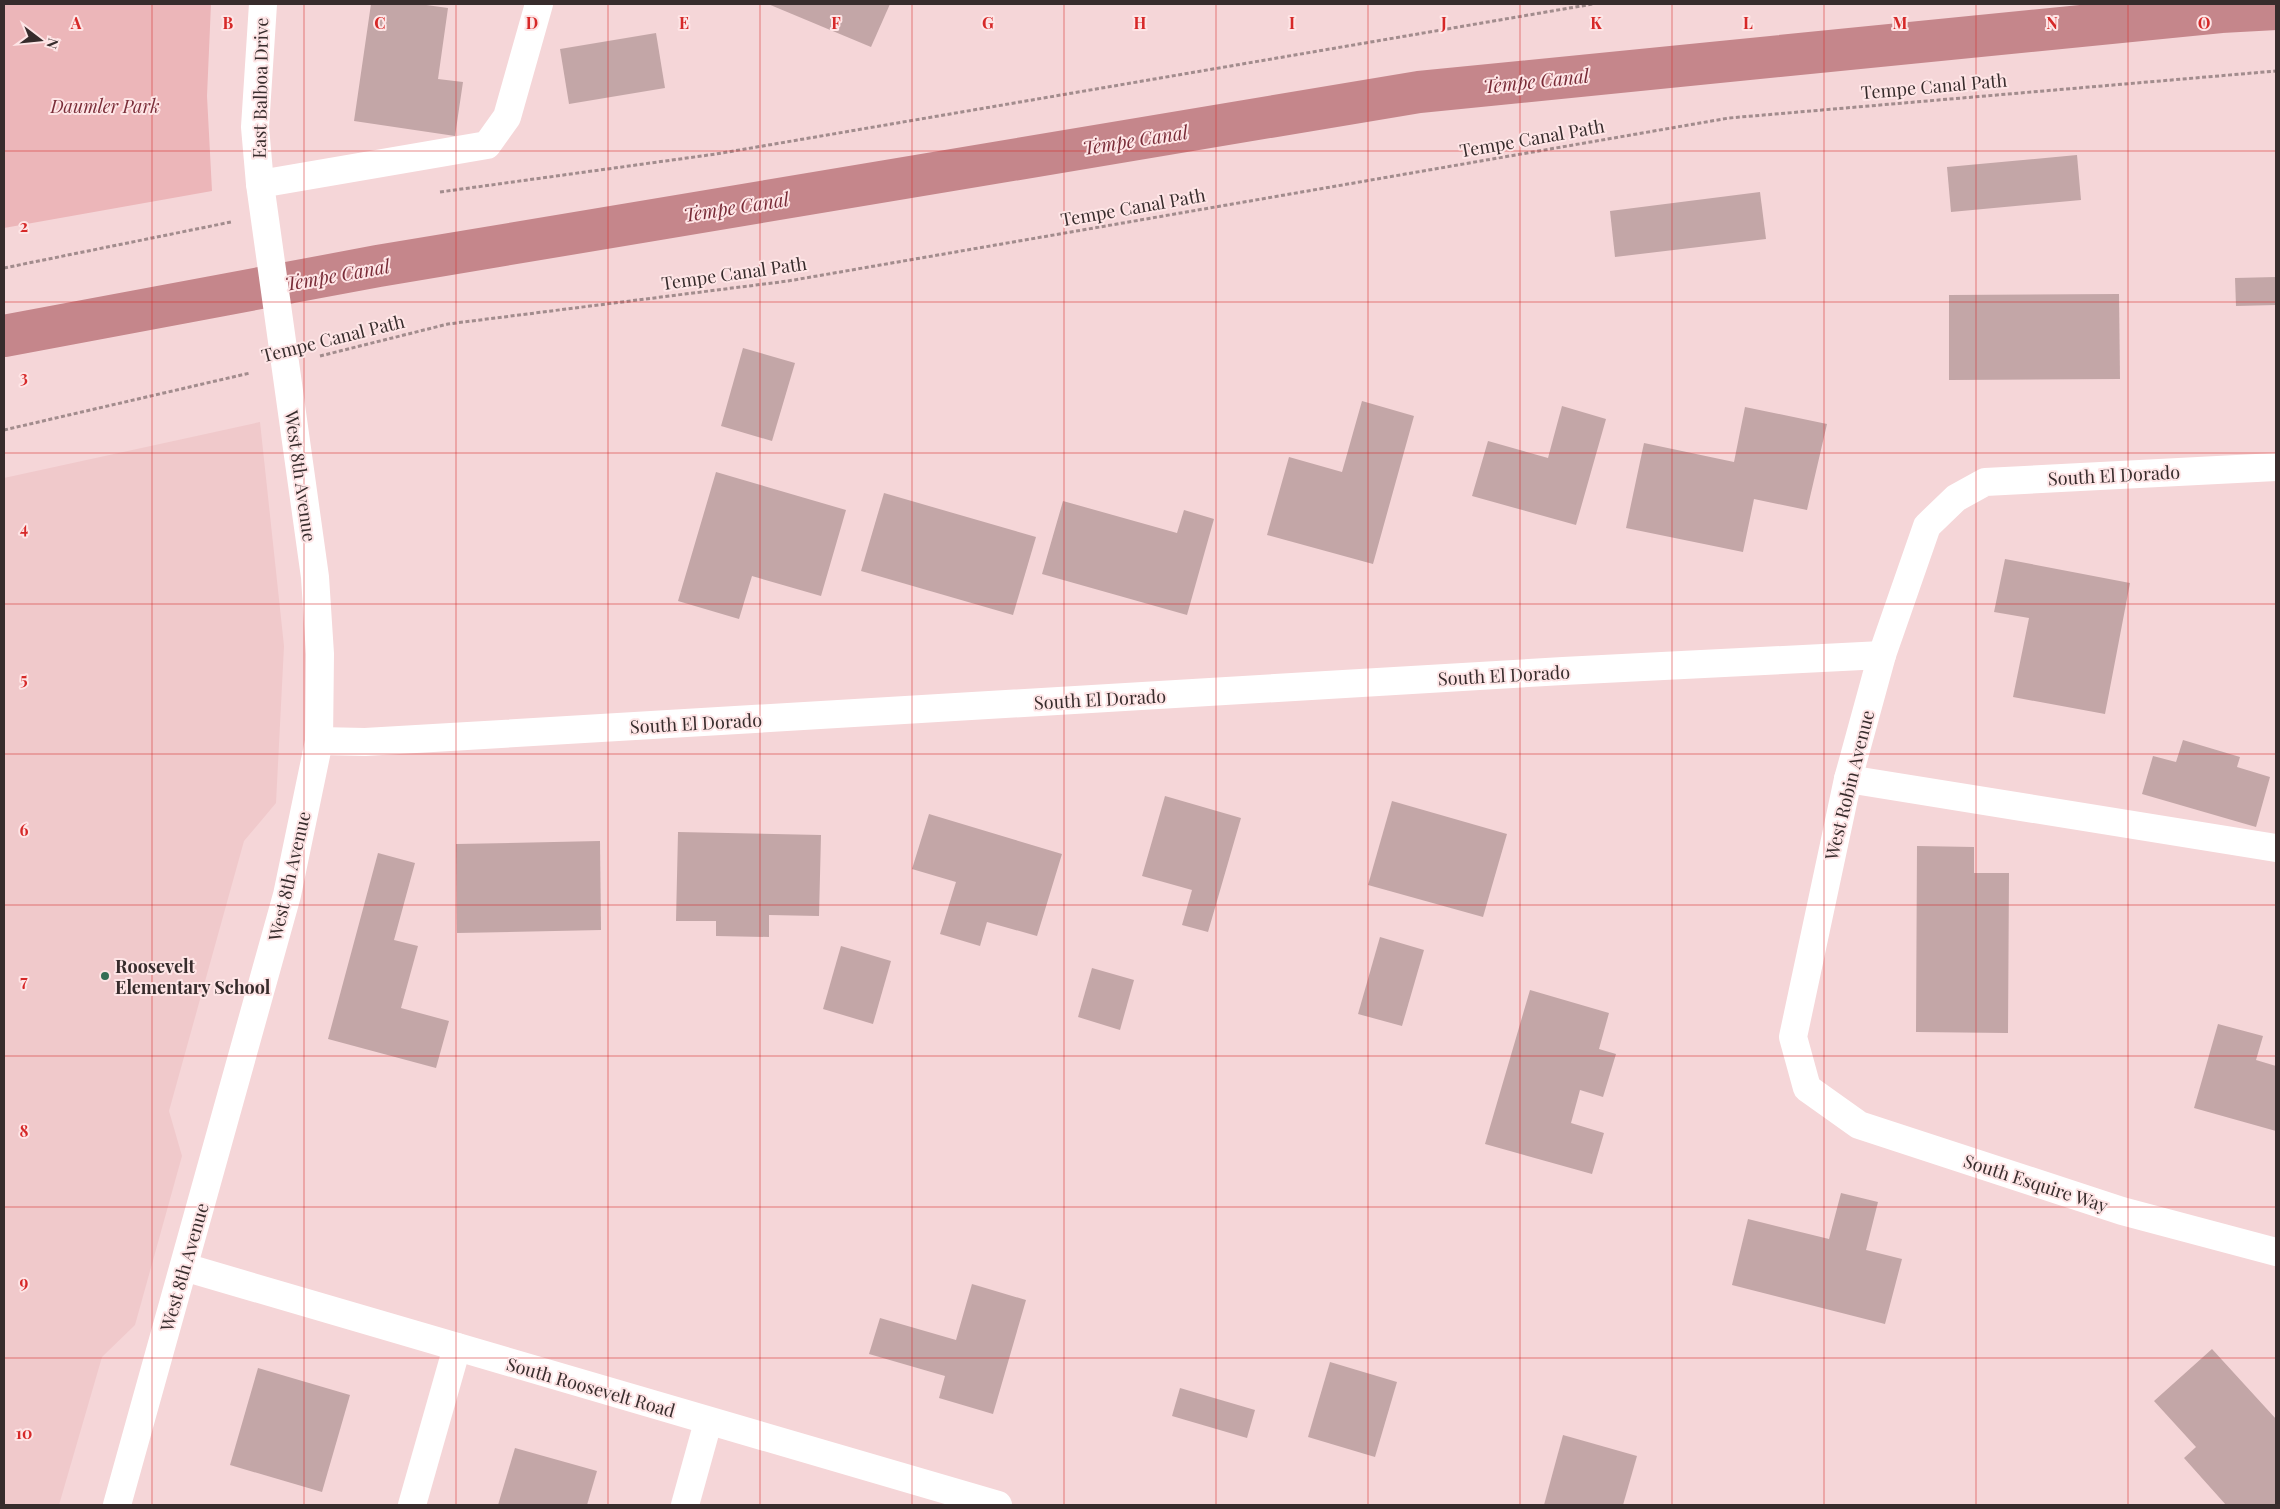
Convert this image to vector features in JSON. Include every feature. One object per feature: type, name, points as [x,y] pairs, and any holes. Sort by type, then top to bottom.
[{"type":"street","name":"East Balboa Drive","points":[[263,4],[256,127],[265,223]]},
{"type":"street","points":[[260,184],[487,145],[507,117],[538,4]]},
{"type":"street","name":"West 8th Avenue","points":[[117,1505],[286,895],[319,741],[320,654],[315,577],[265,223]]},
{"type":"street","name":"South El Dorado","points":[[1956,498],[1985,482],[2276,467]]},
{"type":"street","name":"West Robin Avenue","points":[[1807,1088],[1793,1037],[1848,779],[1882,655],[1927,526],[1956,498]]},
{"type":"street","name":"South El Dorado","points":[[319,741],[365,742],[1563,671],[1882,655]]},
{"type":"street","points":[[1848,779],[2276,848]]},
{"type":"street","name":"South Esquire Way","points":[[1807,1088],[1859,1125],[2122,1211],[2276,1252]]},
{"type":"street","name":"South Roosevelt Road","points":[[184,1267],[969,1501],[998,1505]]},
{"type":"street","points":[[412,1505],[457,1347]]},
{"type":"street","points":[[685,1505],[708,1422]]},
{"type":"path","points":[[431,193],[716,154],[1593,4]]},
{"type":"path","name":"Tempe Canal Path","points":[[4,430],[284,354],[448,324],[788,281],[1729,118],[2276,71]]},
{"type":"path","points":[[4,268],[265,223]]},
{"type":"shaded area","name":"Roosevelt Elementary School","points":[[260,422],[284,646],[276,803],[244,841],[169,1111],[182,1156],[135,1325],[102,1357],[59,1505],[4,1505],[4,478]]},
{"type":"green space","name":"Daumler Park","points":[[4,4],[211,4],[207,96],[212,191],[4,228]]},
{"type":"building","points":[[371,4],[419,4],[448,8],[438,79],[463,82],[455,136],[354,121]]},
{"type":"building","points":[[768,4],[890,4],[871,47]]},
{"type":"building","points":[[656,33],[665,88],[569,104],[560,49]]},
{"type":"building","points":[[2077,155],[2081,200],[1951,212],[1947,167]]},
{"type":"building","points":[[1760,192],[1766,239],[1615,257],[1610,211]]},
{"type":"building","points":[[2276,277],[2276,305],[2236,306],[2235,278]]},
{"type":"building","points":[[2119,294],[2120,379],[1949,380],[1949,295]]},
{"type":"building","points":[[743,348],[795,363],[772,441],[721,426]]},
{"type":"building","points":[[1362,401],[1414,416],[1373,564],[1267,535],[1289,457],[1342,472]]},
{"type":"building","points":[[1562,406],[1606,419],[1576,525],[1472,496],[1488,441],[1548,458]]},
{"type":"building","points":[[1745,407],[1827,424],[1807,510],[1754,499],[1743,552],[1626,528],[1644,443],[1734,462]]},
{"type":"building","points":[[716,472],[846,510],[821,596],[752,576],[739,619],[678,601]]},
{"type":"building","points":[[884,493],[1036,537],[1013,615],[861,571]]},
{"type":"building","points":[[1063,501],[1177,533],[1184,510],[1214,519],[1187,615],[1042,574]]},
{"type":"building","points":[[2005,559],[2130,583],[2105,714],[2013,697],[2029,618],[1994,612]]},
{"type":"building","points":[[2183,740],[2240,757],[2237,767],[2270,777],[2256,827],[2142,794],[2153,756],[2176,762]]},
{"type":"building","points":[[1165,796],[1241,818],[1208,932],[1182,925],[1192,890],[1142,876]]},
{"type":"building","points":[[1392,801],[1507,834],[1483,917],[1368,885]]},
{"type":"building","points":[[929,814],[1062,854],[1037,936],[987,922],[980,946],[940,934],[956,882],[912,869]]},
{"type":"building","points":[[678,832],[821,835],[819,916],[769,915],[769,937],[716,936],[716,921],[676,921]]},
{"type":"building","points":[[600,841],[601,930],[457,933],[456,844]]},
{"type":"building","points":[[1917,846],[1974,847],[1974,873],[2009,873],[2008,1033],[1916,1032]]},
{"type":"building","points":[[378,853],[415,863],[394,940],[418,946],[401,1008],[449,1021],[436,1068],[328,1039]]},
{"type":"building","points":[[1380,937],[1424,950],[1402,1026],[1358,1014]]},
{"type":"building","points":[[841,946],[891,961],[873,1024],[823,1009]]},
{"type":"building","points":[[1092,968],[1134,980],[1120,1030],[1078,1017]]},
{"type":"building","points":[[1530,990],[1609,1013],[1599,1049],[1616,1054],[1603,1097],[1580,1090],[1571,1123],[1604,1133],[1592,1174],[1485,1144]]},
{"type":"building","points":[[2218,1024],[2263,1036],[2256,1060],[2276,1066],[2276,1131],[2194,1108]]},
{"type":"building","points":[[1841,1193],[1878,1202],[1866,1250],[1902,1259],[1885,1324],[1732,1285],[1748,1219],[1829,1239]]},
{"type":"building","points":[[972,1284],[1026,1300],[993,1414],[939,1398],[945,1376],[869,1354],[880,1318],[956,1340]]},
{"type":"building","points":[[2212,1349],[2276,1419],[2276,1505],[2226,1505],[2184,1458],[2196,1447],[2154,1401]]},
{"type":"building","points":[[1330,1362],[1397,1382],[1375,1457],[1308,1437]]},
{"type":"building","points":[[258,1368],[350,1395],[322,1492],[230,1465]]},
{"type":"building","points":[[1180,1388],[1255,1410],[1247,1438],[1172,1416]]},
{"type":"building","points":[[1563,1435],[1637,1456],[1623,1505],[1544,1505]]},
{"type":"building","points":[[515,1448],[597,1471],[587,1505],[498,1505]]},
{"type":"waterway","name":"Tempe Canal","points":[[4,336],[378,266],[1419,92],[2221,12],[2276,9]]},
{"type":"place","name":"Roosevelt Elementary School","points":[[105,976]]}]
